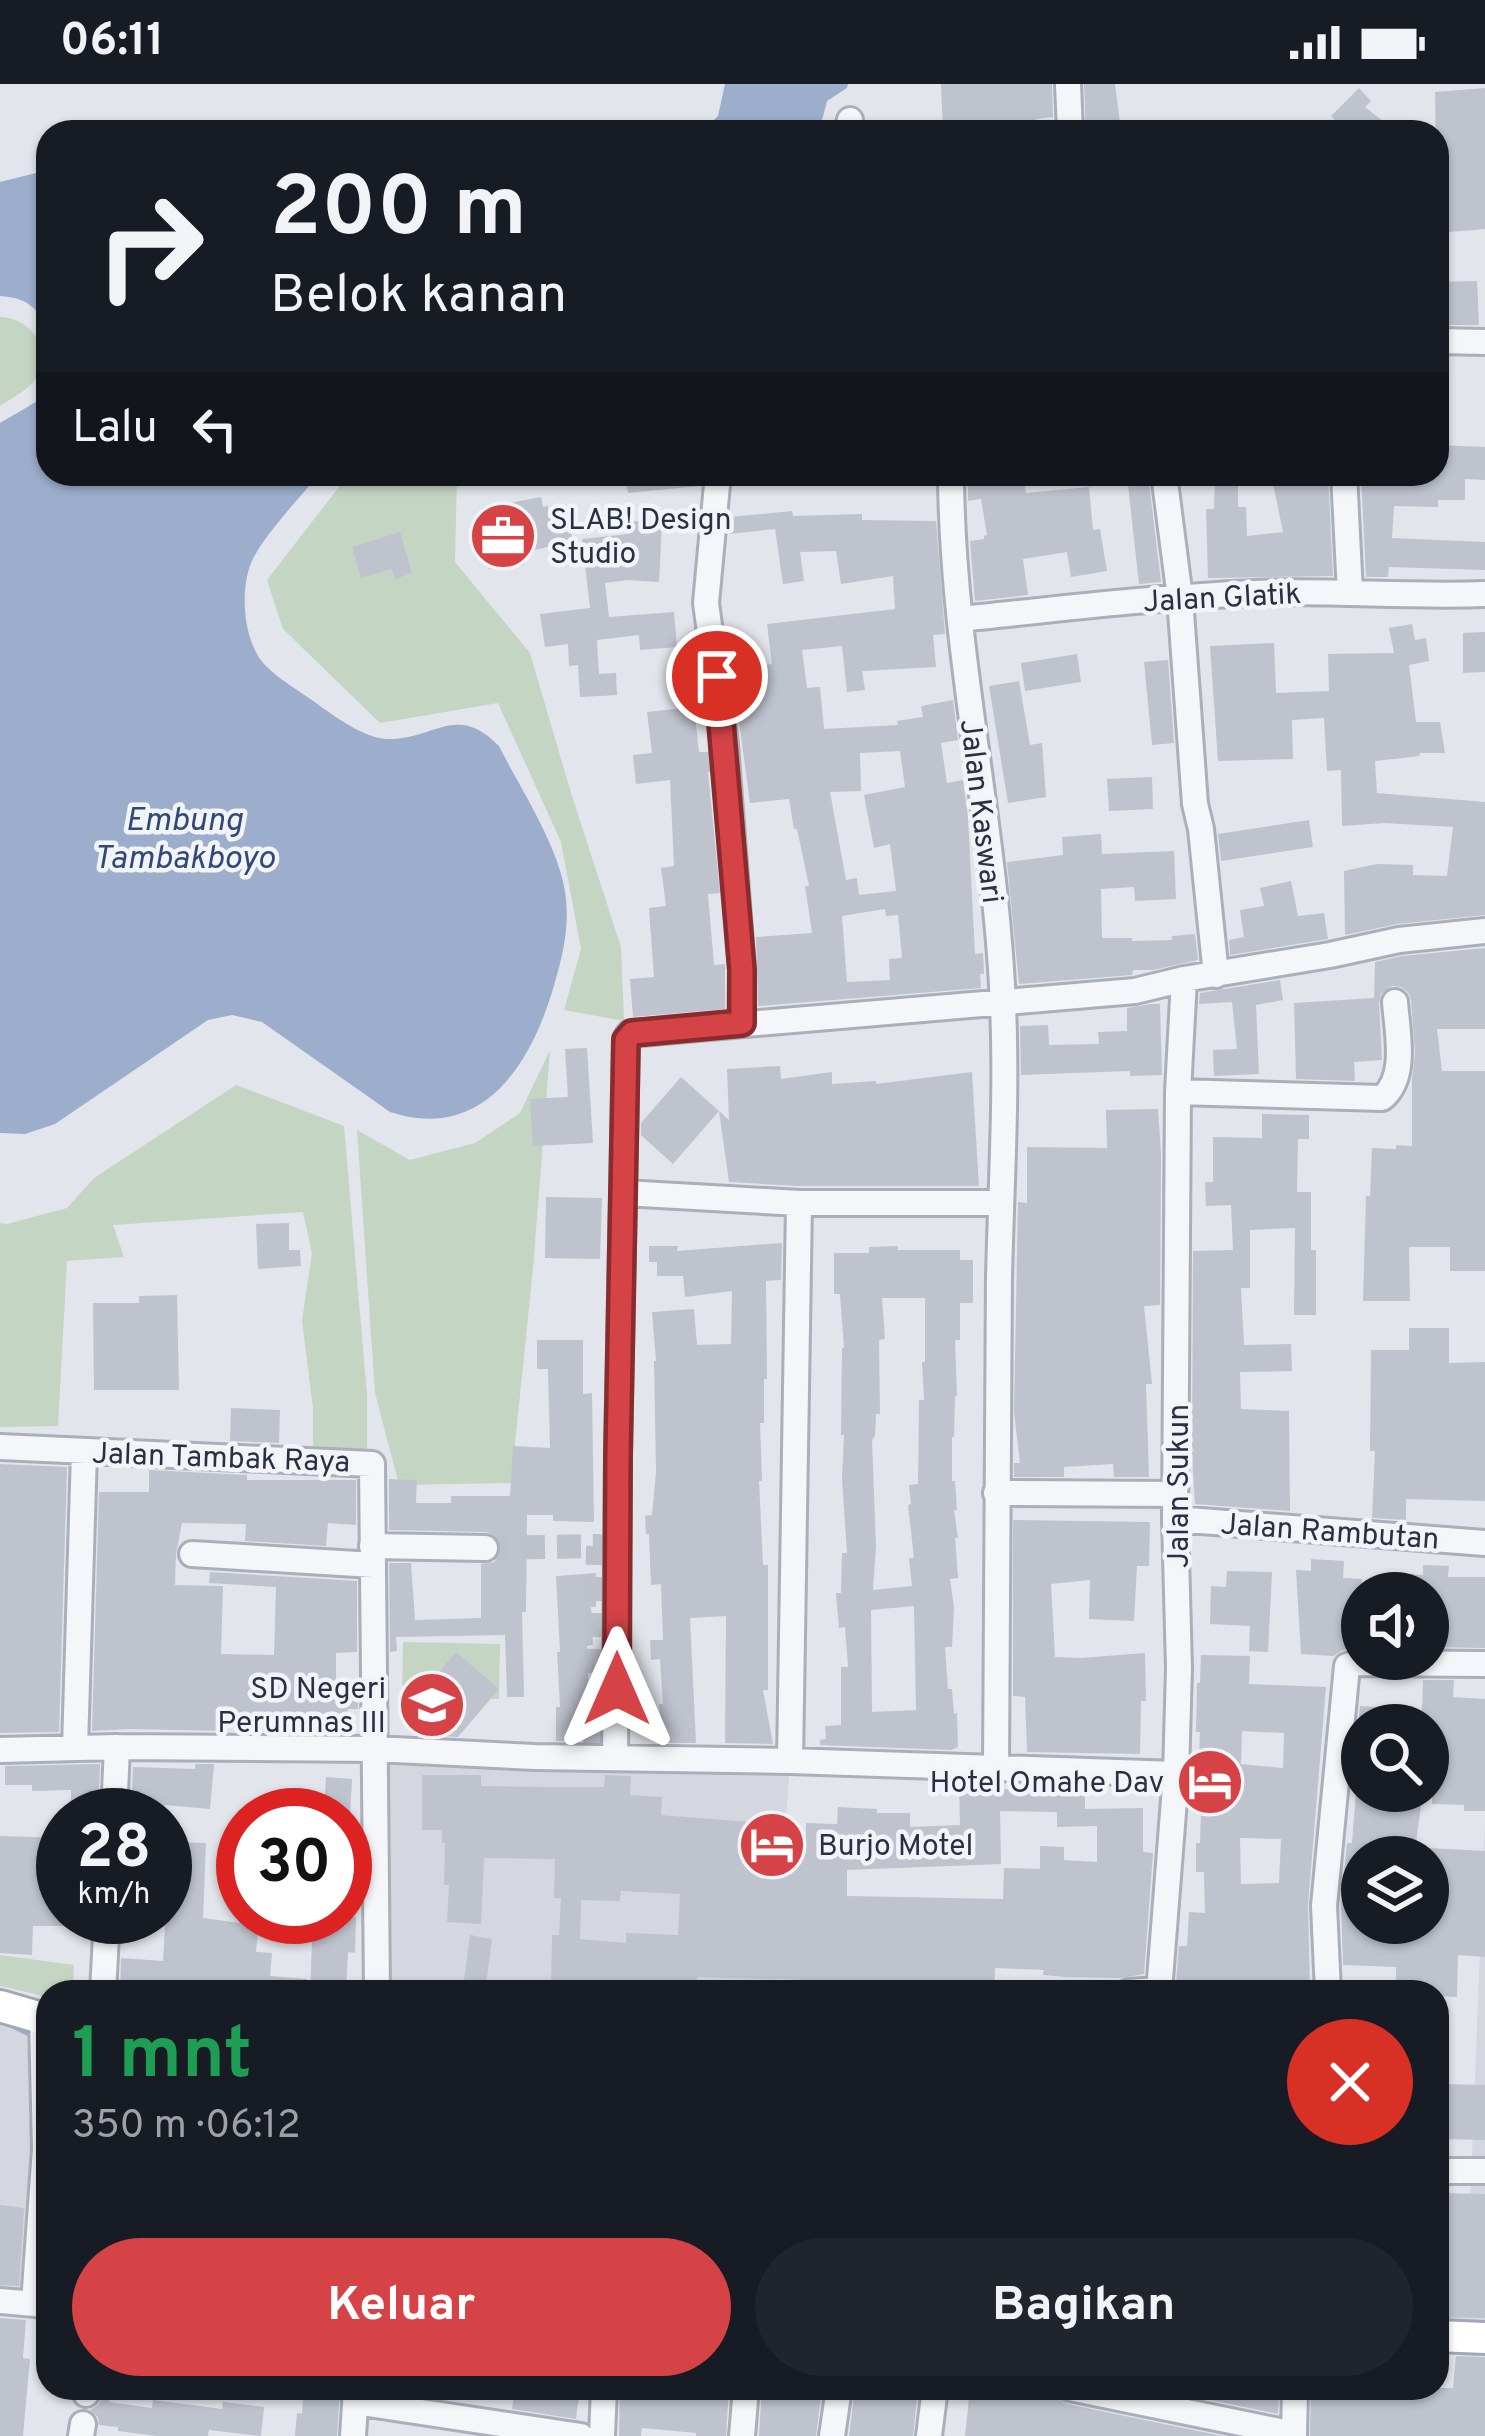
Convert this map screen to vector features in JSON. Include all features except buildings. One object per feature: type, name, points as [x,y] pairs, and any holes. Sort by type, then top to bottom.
[{"type":"main road","points":[[0,2006],[36,2016]]},
{"type":"main road","points":[[1449,2336],[1485,2338]]},
{"type":"street","points":[[1068,84],[1070,120]]},
{"type":"street","points":[[1449,341],[1485,342]]},
{"type":"street","points":[[717,486],[706,603],[727,767],[742,1023]]},
{"type":"street","name":"Jalan Kaswari","points":[[951,486],[967,694],[986,812],[1003,1004],[996,1768]]},
{"type":"street","points":[[1166,486],[1216,975]]},
{"type":"street","points":[[1345,486],[1350,593]]},
{"type":"street","name":"Jalan Glatik","points":[[961,619],[1251,593],[1485,594]]},
{"type":"street","points":[[616,1759],[627,1036],[1135,991],[1399,940],[1485,931]]},
{"type":"street","name":"Jalan Sukun","points":[[1160,1980],[1176,1774],[1178,1091],[1184,979]]},
{"type":"street","points":[[1178,1091],[1382,1099],[1390,1092],[1399,1053],[1395,1002]]},
{"type":"street","points":[[624,1192],[799,1202],[1000,1203]]},
{"type":"street","points":[[790,1761],[799,1202]]},
{"type":"street","name":"Jalan Tambak Raya","points":[[0,1447],[372,1464],[377,1980]]},
{"type":"street","points":[[75,1748],[84,1452]]},
{"type":"street","name":"Jalan Rambutan","points":[[996,1493],[1175,1506],[1485,1543]]},
{"type":"street","points":[[192,1554],[372,1556],[485,1548]]},
{"type":"street","points":[[1327,1980],[1324,1906],[1347,1666],[1485,1664]]},
{"type":"street","points":[[115,1788],[117,1747]]},
{"type":"street","points":[[0,1750],[375,1749],[1176,1774]]},
{"type":"street","points":[[104,1980],[106,1944]]},
{"type":"street","points":[[1449,2171],[1485,2171]]},
{"type":"street","points":[[0,2301],[36,2304]]},
{"type":"street","points":[[353,2436],[355,2400]]},
{"type":"street","points":[[383,2400],[581,2436]]},
{"type":"street","points":[[602,2436],[604,2400]]},
{"type":"street","points":[[742,2436],[745,2400]]},
{"type":"street","points":[[832,2436],[837,2400]]},
{"type":"street","points":[[929,2436],[934,2400]]},
{"type":"street","points":[[1127,2400],[1294,2435],[1295,2400]]},
{"type":"shaded area","points":[[372,1760],[790,1761],[776,1980],[363,1980],[365,1944],[372,1944]]},
{"type":"shaded area","points":[[1485,1822],[1485,2337],[1449,2336],[1449,2259],[1468,2260]]},
{"type":"shaded area","points":[[0,2000],[36,2007],[36,2178],[30,2306],[0,2301]]},
{"type":"green space","points":[[0,317],[20,322],[36,338],[36,377],[0,406]]},
{"type":"green space","points":[[340,486],[457,486],[455,562],[530,653],[621,947],[624,1021],[564,1010],[581,949],[561,842],[498,703],[380,723],[283,629],[267,580]]},
{"type":"green space","points":[[550,1050],[511,1483],[399,1485],[375,1393],[357,1130],[410,1160],[475,1143],[520,1113]]},
{"type":"green space","points":[[236,1085],[344,1126],[367,1395],[367,1455],[313,1454],[313,1408],[302,1321],[312,1253],[303,1212],[113,1225],[124,1257],[67,1261],[58,1426],[0,1427],[0,1223],[67,1208],[94,1178]]},
{"type":"green space","points":[[403,1642],[500,1644],[499,1699],[402,1697]]},
{"type":"green space","points":[[0,1955],[74,1965],[73,1980],[36,1980],[36,1994],[0,1986]]},
{"type":"water","points":[[725,84],[848,84],[827,101],[822,120],[714,120]]},
{"type":"water","points":[[36,173],[36,311],[0,296],[0,182]]},
{"type":"water","name":"Embung Tambakboyo","points":[[36,402],[36,486],[309,486],[250,565],[246,618],[261,660],[366,734],[404,738],[445,726],[470,726],[499,746],[557,861],[567,920],[558,972],[533,1040],[500,1088],[478,1105],[453,1116],[423,1119],[390,1112],[262,1022],[232,1015],[208,1020],[55,1124],[25,1134],[0,1133],[0,423]]},
{"type":"waterway","points":[[8,2023],[34,2036]]},
{"type":"tunnel","points":[[485,1548],[598,1546],[595,1758]]},
{"type":"place","name":"SLAB! Design Studio","points":[[503,536]]},
{"type":"place","name":"SD Negeri Perumnas III","points":[[432,1705]]},
{"type":"place","name":"Hotel Omahe Dav","points":[[1210,1782]]},
{"type":"place","name":"Burjo Motel","points":[[772,1845]]},
{"type":"route","points":[[617,1689],[626,1040],[632,1033],[742,1023],[742,970],[717,676]]}]
